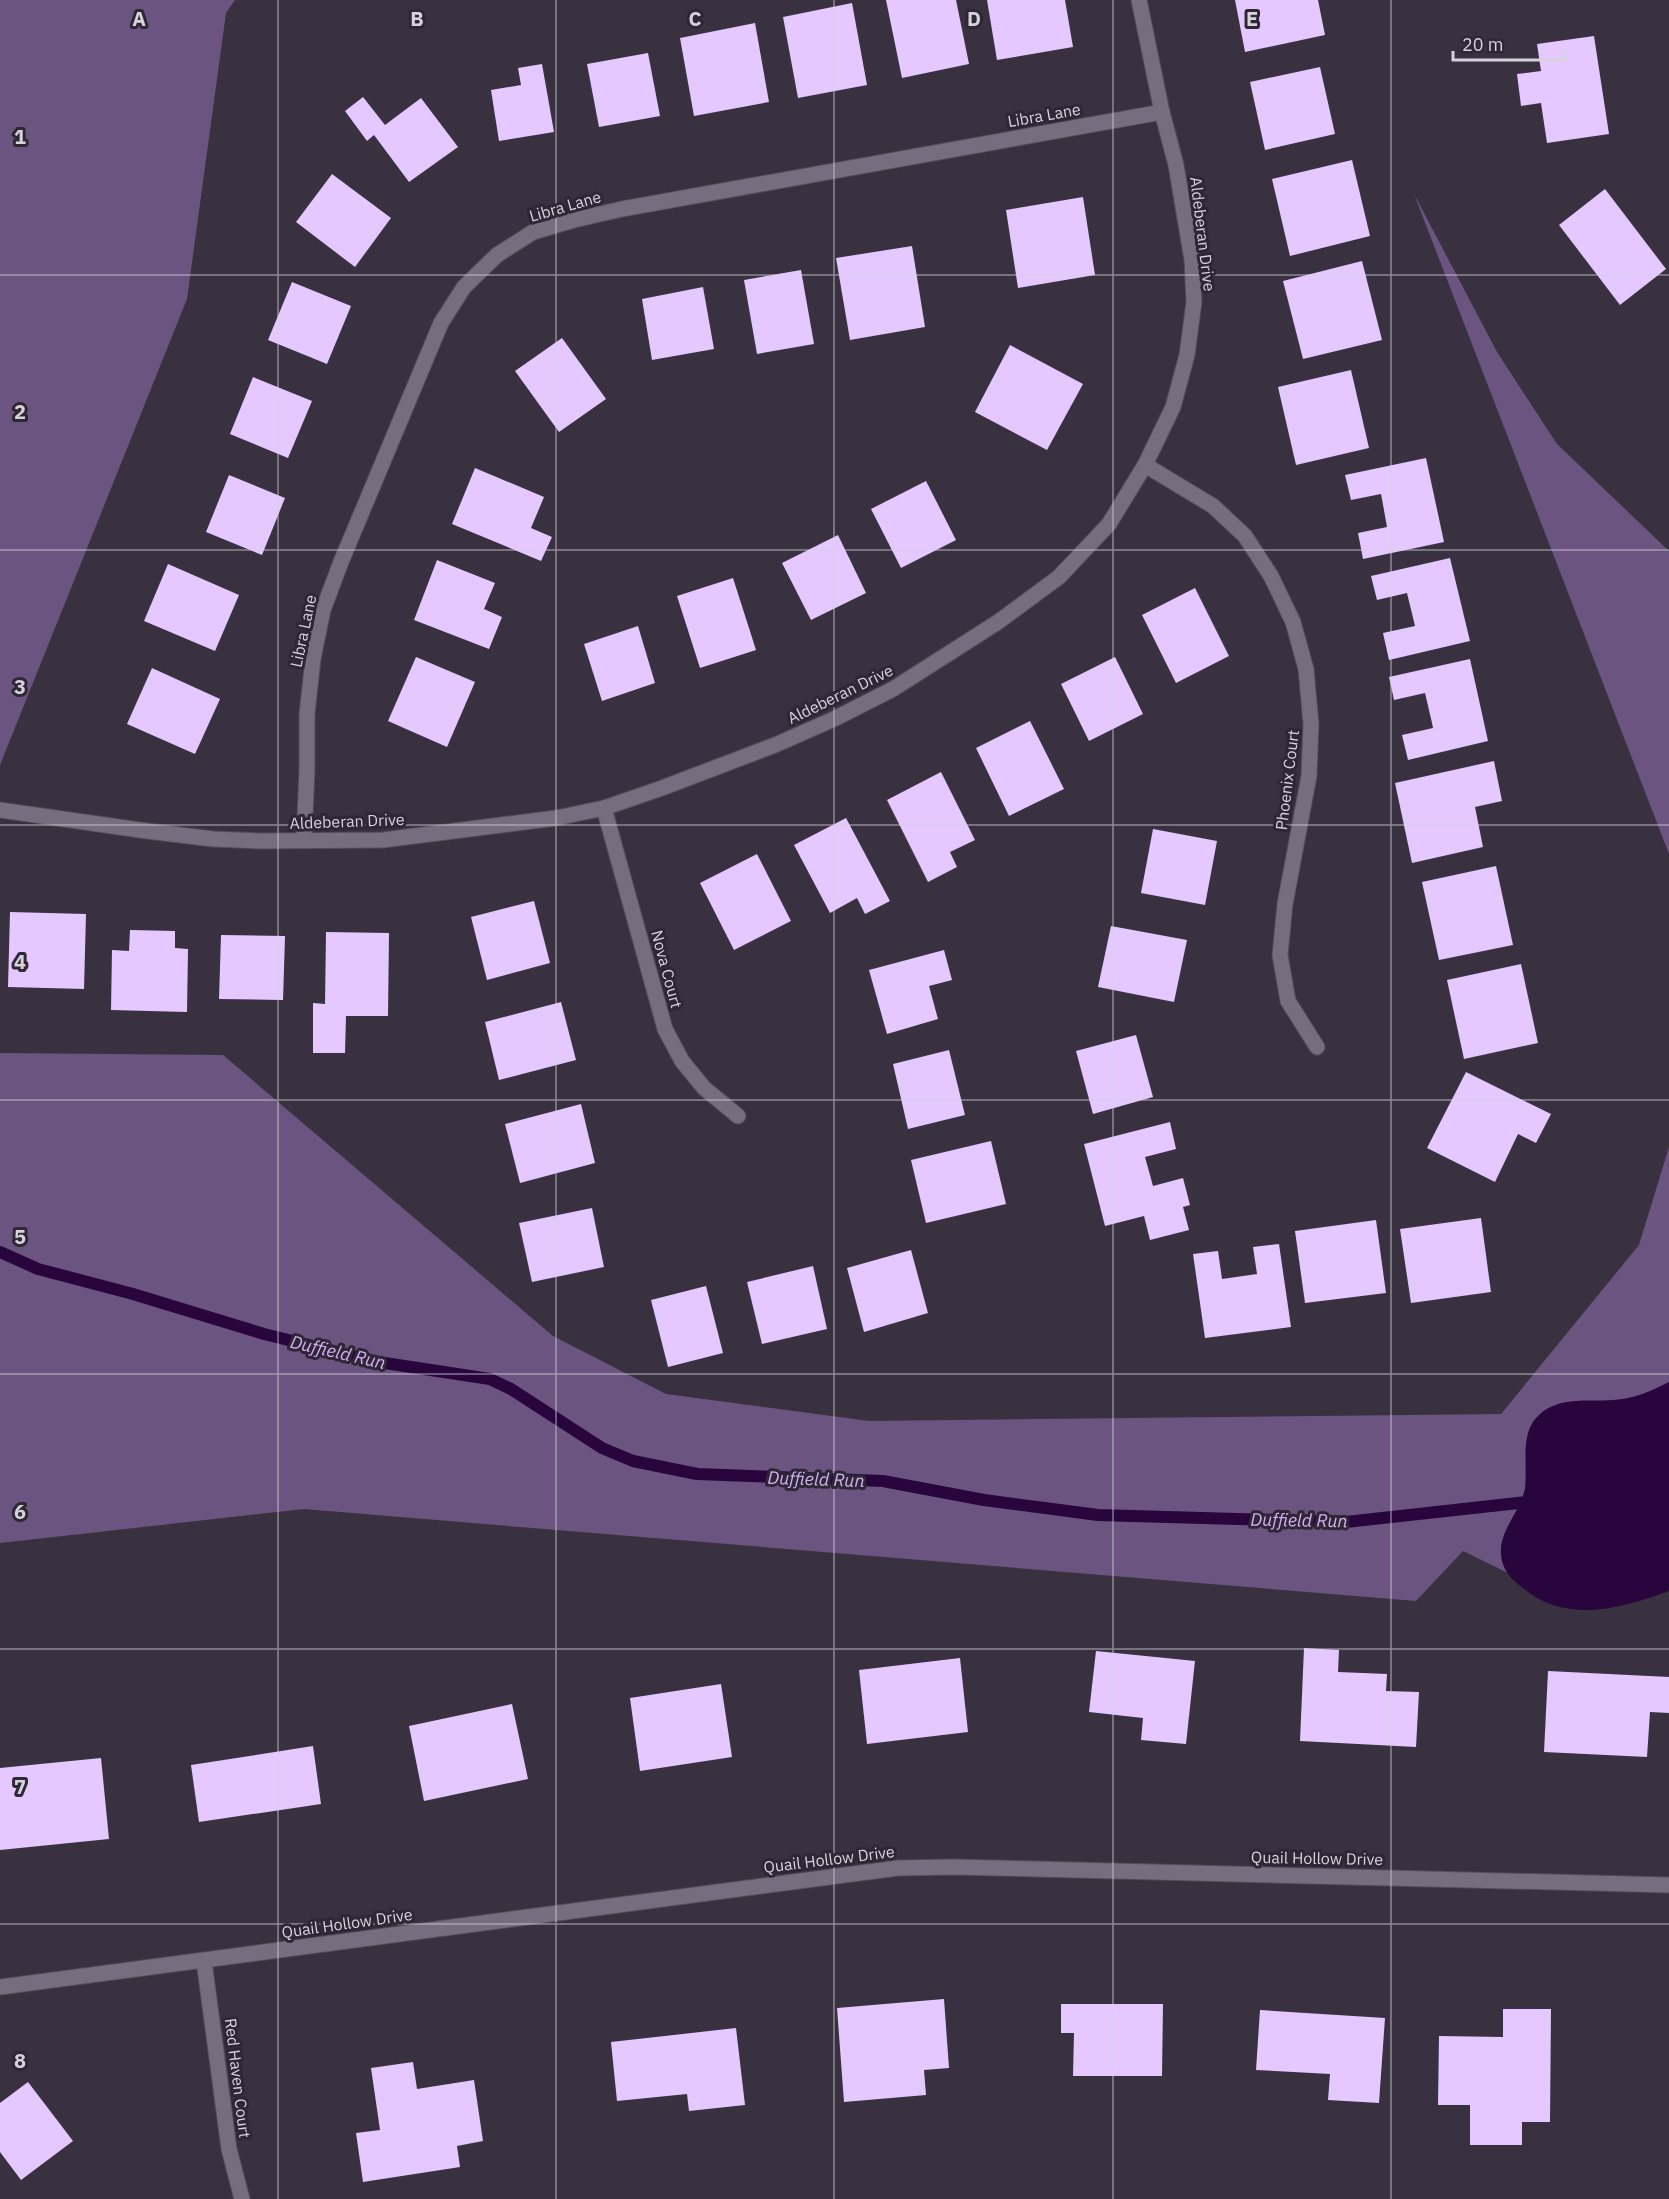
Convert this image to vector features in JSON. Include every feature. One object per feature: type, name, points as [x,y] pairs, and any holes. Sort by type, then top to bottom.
[{"type":"street","name":"Aldeberan Drive","points":[[0,810],[213,838],[383,840],[516,825],[604,808],[775,745],[863,704],[938,662],[998,622],[1059,577],[1109,524],[1145,465],[1173,407],[1187,355],[1194,302],[1192,260],[1176,165],[1162,112],[1139,0]]},
{"type":"street","name":"Libra Lane","points":[[304,840],[308,769],[307,714],[313,659],[323,610],[340,562],[441,322],[465,287],[497,255],[533,232],[622,209],[1162,112]]},
{"type":"street","name":"Phoenix Court","points":[[1145,465],[1213,506],[1245,536],[1271,576],[1293,621],[1306,669],[1311,724],[1309,777],[1285,904],[1280,954],[1288,1001],[1317,1047]]},
{"type":"street","name":"Nova Court","points":[[604,808],[665,1029],[682,1061],[704,1088],[738,1116]]},
{"type":"street","name":"Quail Hollow Drive","points":[[0,1987],[898,1868],[955,1867],[1669,1885]]},
{"type":"street","name":"Red Haven Court","points":[[204,1961],[229,2149],[242,2199]]},
{"type":"shaded area","points":[[0,0],[235,0],[226,13],[187,299],[0,765]]},
{"type":"shaded area","points":[[1414,194],[1497,352],[1557,444],[1669,551],[1669,854]]},
{"type":"shaded area","points":[[0,1053],[223,1055],[553,1336],[666,1394],[869,1421],[1501,1414],[1639,1245],[1669,1147],[1669,1587],[1584,1610],[1463,1551],[1416,1601],[304,1509],[0,1543]]},
{"type":"shaded area","points":[[1669,1382],[1669,1591],[1613,1607],[1576,1610],[1540,1599],[1523,1588],[1511,1578],[1503,1565],[1501,1546],[1503,1537],[1523,1497],[1527,1439],[1533,1421],[1548,1408],[1557,1404],[1628,1398]]},
{"type":"building","points":[[886,0],[956,0],[969,64],[902,78]]},
{"type":"building","points":[[987,0],[1065,0],[1073,47],[997,60]]},
{"type":"building","points":[[1235,0],[1318,0],[1325,35],[1245,52]]},
{"type":"building","points":[[852,3],[867,85],[798,98],[783,17]]},
{"type":"building","points":[[755,23],[769,102],[694,116],[680,38]]},
{"type":"building","points":[[1594,36],[1609,134],[1547,143],[1541,103],[1521,106],[1517,74],[1541,71],[1537,44]]},
{"type":"building","points":[[648,53],[660,116],[599,127],[587,64]]},
{"type":"building","points":[[542,64],[554,132],[499,141],[491,90],[521,85],[518,68]]},
{"type":"building","points":[[1320,67],[1335,134],[1265,150],[1250,82]]},
{"type":"building","points":[[363,97],[385,125],[421,98],[458,147],[409,182],[374,135],[367,141],[345,111]]},
{"type":"building","points":[[1352,160],[1370,236],[1290,256],[1272,179]]},
{"type":"building","points":[[332,174],[391,218],[355,267],[296,222]]},
{"type":"building","points":[[1605,189],[1666,269],[1620,305],[1559,225]]},
{"type":"building","points":[[1083,197],[1095,275],[1018,288],[1006,210]]},
{"type":"building","points":[[912,246],[925,327],[850,340],[836,258]]},
{"type":"building","points":[[1362,261],[1382,340],[1303,359],[1283,281]]},
{"type":"building","points":[[801,270],[814,344],[757,354],[744,280]]},
{"type":"building","points":[[292,282],[351,306],[327,364],[268,340]]},
{"type":"building","points":[[703,287],[714,349],[652,360],[642,299]]},
{"type":"building","points":[[562,338],[606,399],[559,432],[515,371]]},
{"type":"building","points":[[1010,345],[1083,384],[1047,450],[975,412]]},
{"type":"building","points":[[1351,370],[1369,448],[1296,465],[1278,387]]},
{"type":"building","points":[[253,377],[312,401],[288,458],[230,434]]},
{"type":"building","points":[[1426,458],[1444,542],[1363,559],[1358,533],[1387,527],[1381,494],[1351,500],[1345,475]]},
{"type":"building","points":[[475,468],[544,497],[531,528],[552,537],[541,561],[452,524]]},
{"type":"building","points":[[229,475],[285,498],[262,555],[206,532]]},
{"type":"building","points":[[926,481],[956,540],[901,568],[871,509]]},
{"type":"building","points":[[838,535],[866,593],[811,620],[782,563]]},
{"type":"building","points":[[1450,558],[1470,641],[1389,660],[1383,633],[1415,626],[1407,593],[1377,600],[1371,576]]},
{"type":"building","points":[[437,560],[495,583],[484,609],[502,617],[489,649],[414,620]]},
{"type":"building","points":[[168,564],[239,595],[215,651],[144,621]]},
{"type":"building","points":[[733,578],[756,650],[700,668],[677,596]]},
{"type":"building","points":[[1195,588],[1229,656],[1176,683],[1142,615]]},
{"type":"building","points":[[638,626],[655,683],[602,701],[584,644]]},
{"type":"building","points":[[416,657],[475,682],[447,747],[388,721]]},
{"type":"building","points":[[1115,657],[1143,714],[1089,741],[1061,684]]},
{"type":"building","points":[[1470,659],[1488,741],[1408,760],[1402,735],[1433,728],[1432,723],[1425,693],[1394,700],[1389,677]]},
{"type":"building","points":[[152,668],[220,699],[195,754],[127,724]]},
{"type":"building","points":[[1030,721],[1064,789],[1009,816],[976,748]]},
{"type":"building","points":[[1494,761],[1502,801],[1475,807],[1483,847],[1412,863],[1395,783]]},
{"type":"building","points":[[941,772],[975,840],[950,852],[957,867],[928,882],[887,800]]},
{"type":"building","points":[[846,818],[890,901],[865,914],[857,898],[830,913],[794,845]]},
{"type":"building","points":[[1153,829],[1217,841],[1205,905],[1141,893]]},
{"type":"building","points":[[757,854],[791,921],[734,950],[700,883]]},
{"type":"building","points":[[1496,866],[1513,945],[1439,960],[1422,882]]},
{"type":"building","points":[[534,901],[550,963],[487,980],[471,917]]},
{"type":"building","points":[[10,912],[86,914],[84,989],[8,987]]},
{"type":"building","points":[[1111,926],[1187,940],[1174,1002],[1098,987]]},
{"type":"building","points":[[130,930],[175,931],[175,948],[188,949],[187,1012],[111,1010],[112,950],[129,951]]},
{"type":"building","points":[[326,932],[389,933],[388,1016],[346,1016],[345,1053],[313,1053],[313,1003],[325,1004]]},
{"type":"building","points":[[221,935],[285,936],[283,1000],[219,999]]},
{"type":"building","points":[[944,950],[952,980],[929,986],[938,1019],[887,1034],[869,970]]},
{"type":"building","points":[[1521,964],[1538,1043],[1464,1059],[1447,980]]},
{"type":"building","points":[[561,1002],[576,1060],[499,1080],[485,1022]]},
{"type":"building","points":[[1136,1035],[1153,1097],[1093,1114],[1076,1051]]},
{"type":"building","points":[[949,1050],[965,1115],[908,1129],[893,1064]]},
{"type":"building","points":[[1466,1072],[1551,1114],[1536,1143],[1518,1134],[1495,1182],[1427,1148]]},
{"type":"building","points":[[581,1104],[595,1163],[520,1183],[505,1124]]},
{"type":"building","points":[[1170,1122],[1176,1149],[1145,1157],[1153,1186],[1183,1178],[1190,1205],[1183,1207],[1189,1230],[1150,1240],[1144,1216],[1105,1226],[1084,1144]]},
{"type":"building","points":[[991,1141],[1006,1204],[926,1223],[911,1160]]},
{"type":"building","points":[[592,1208],[604,1267],[532,1282],[519,1223]]},
{"type":"building","points":[[1481,1218],[1491,1292],[1411,1303],[1400,1229]]},
{"type":"building","points":[[1376,1220],[1386,1293],[1305,1303],[1295,1231]]},
{"type":"building","points":[[1279,1244],[1291,1327],[1205,1338],[1193,1254],[1218,1251],[1222,1279],[1257,1274],[1253,1247]]},
{"type":"building","points":[[911,1250],[928,1313],[864,1332],[847,1268]]},
{"type":"building","points":[[813,1266],[827,1329],[762,1344],[747,1282]]},
{"type":"building","points":[[706,1286],[723,1353],[668,1367],[651,1300]]},
{"type":"building","points":[[1304,1648],[1339,1650],[1338,1672],[1387,1674],[1386,1691],[1419,1692],[1416,1747],[1300,1741]]},
{"type":"building","points":[[1096,1651],[1195,1661],[1186,1744],[1141,1740],[1143,1718],[1089,1712]]},
{"type":"building","points":[[960,1658],[968,1732],[867,1744],[859,1670]]},
{"type":"building","points":[[1548,1671],[1669,1677],[1669,1713],[1650,1712],[1647,1757],[1544,1752]]},
{"type":"building","points":[[721,1684],[732,1757],[640,1771],[630,1698]]},
{"type":"building","points":[[512,1704],[528,1779],[424,1801],[409,1726]]},
{"type":"building","points":[[313,1746],[321,1804],[199,1822],[191,1765]]},
{"type":"building","points":[[101,1758],[109,1839],[0,1850],[0,1768]]},
{"type":"building","points":[[944,1999],[949,2068],[924,2070],[926,2095],[844,2102],[837,2008]]},
{"type":"building","points":[[1061,2004],[1163,2004],[1162,2076],[1073,2076],[1074,2033],[1061,2033]]},
{"type":"building","points":[[1503,2009],[1551,2009],[1550,2122],[1522,2122],[1522,2145],[1470,2145],[1470,2105],[1438,2105],[1439,2036],[1503,2037]]},
{"type":"building","points":[[1260,2010],[1385,2018],[1379,2103],[1328,2100],[1330,2074],[1256,2070]]},
{"type":"building","points":[[736,2028],[745,2105],[689,2111],[687,2094],[617,2101],[611,2042]]},
{"type":"building","points":[[413,2062],[417,2089],[474,2080],[483,2141],[457,2146],[460,2167],[363,2182],[356,2133],[380,2130],[371,2068]]},
{"type":"building","points":[[28,2082],[73,2141],[21,2180],[0,2152],[0,2103]]},
{"type":"waterway","name":"Duffield Run","points":[[0,1252],[38,1269],[133,1294],[264,1334],[378,1362],[490,1379],[511,1389],[602,1448],[633,1461],[697,1474],[883,1481],[984,1500],[1098,1515],[1346,1522],[1536,1501]]}]
